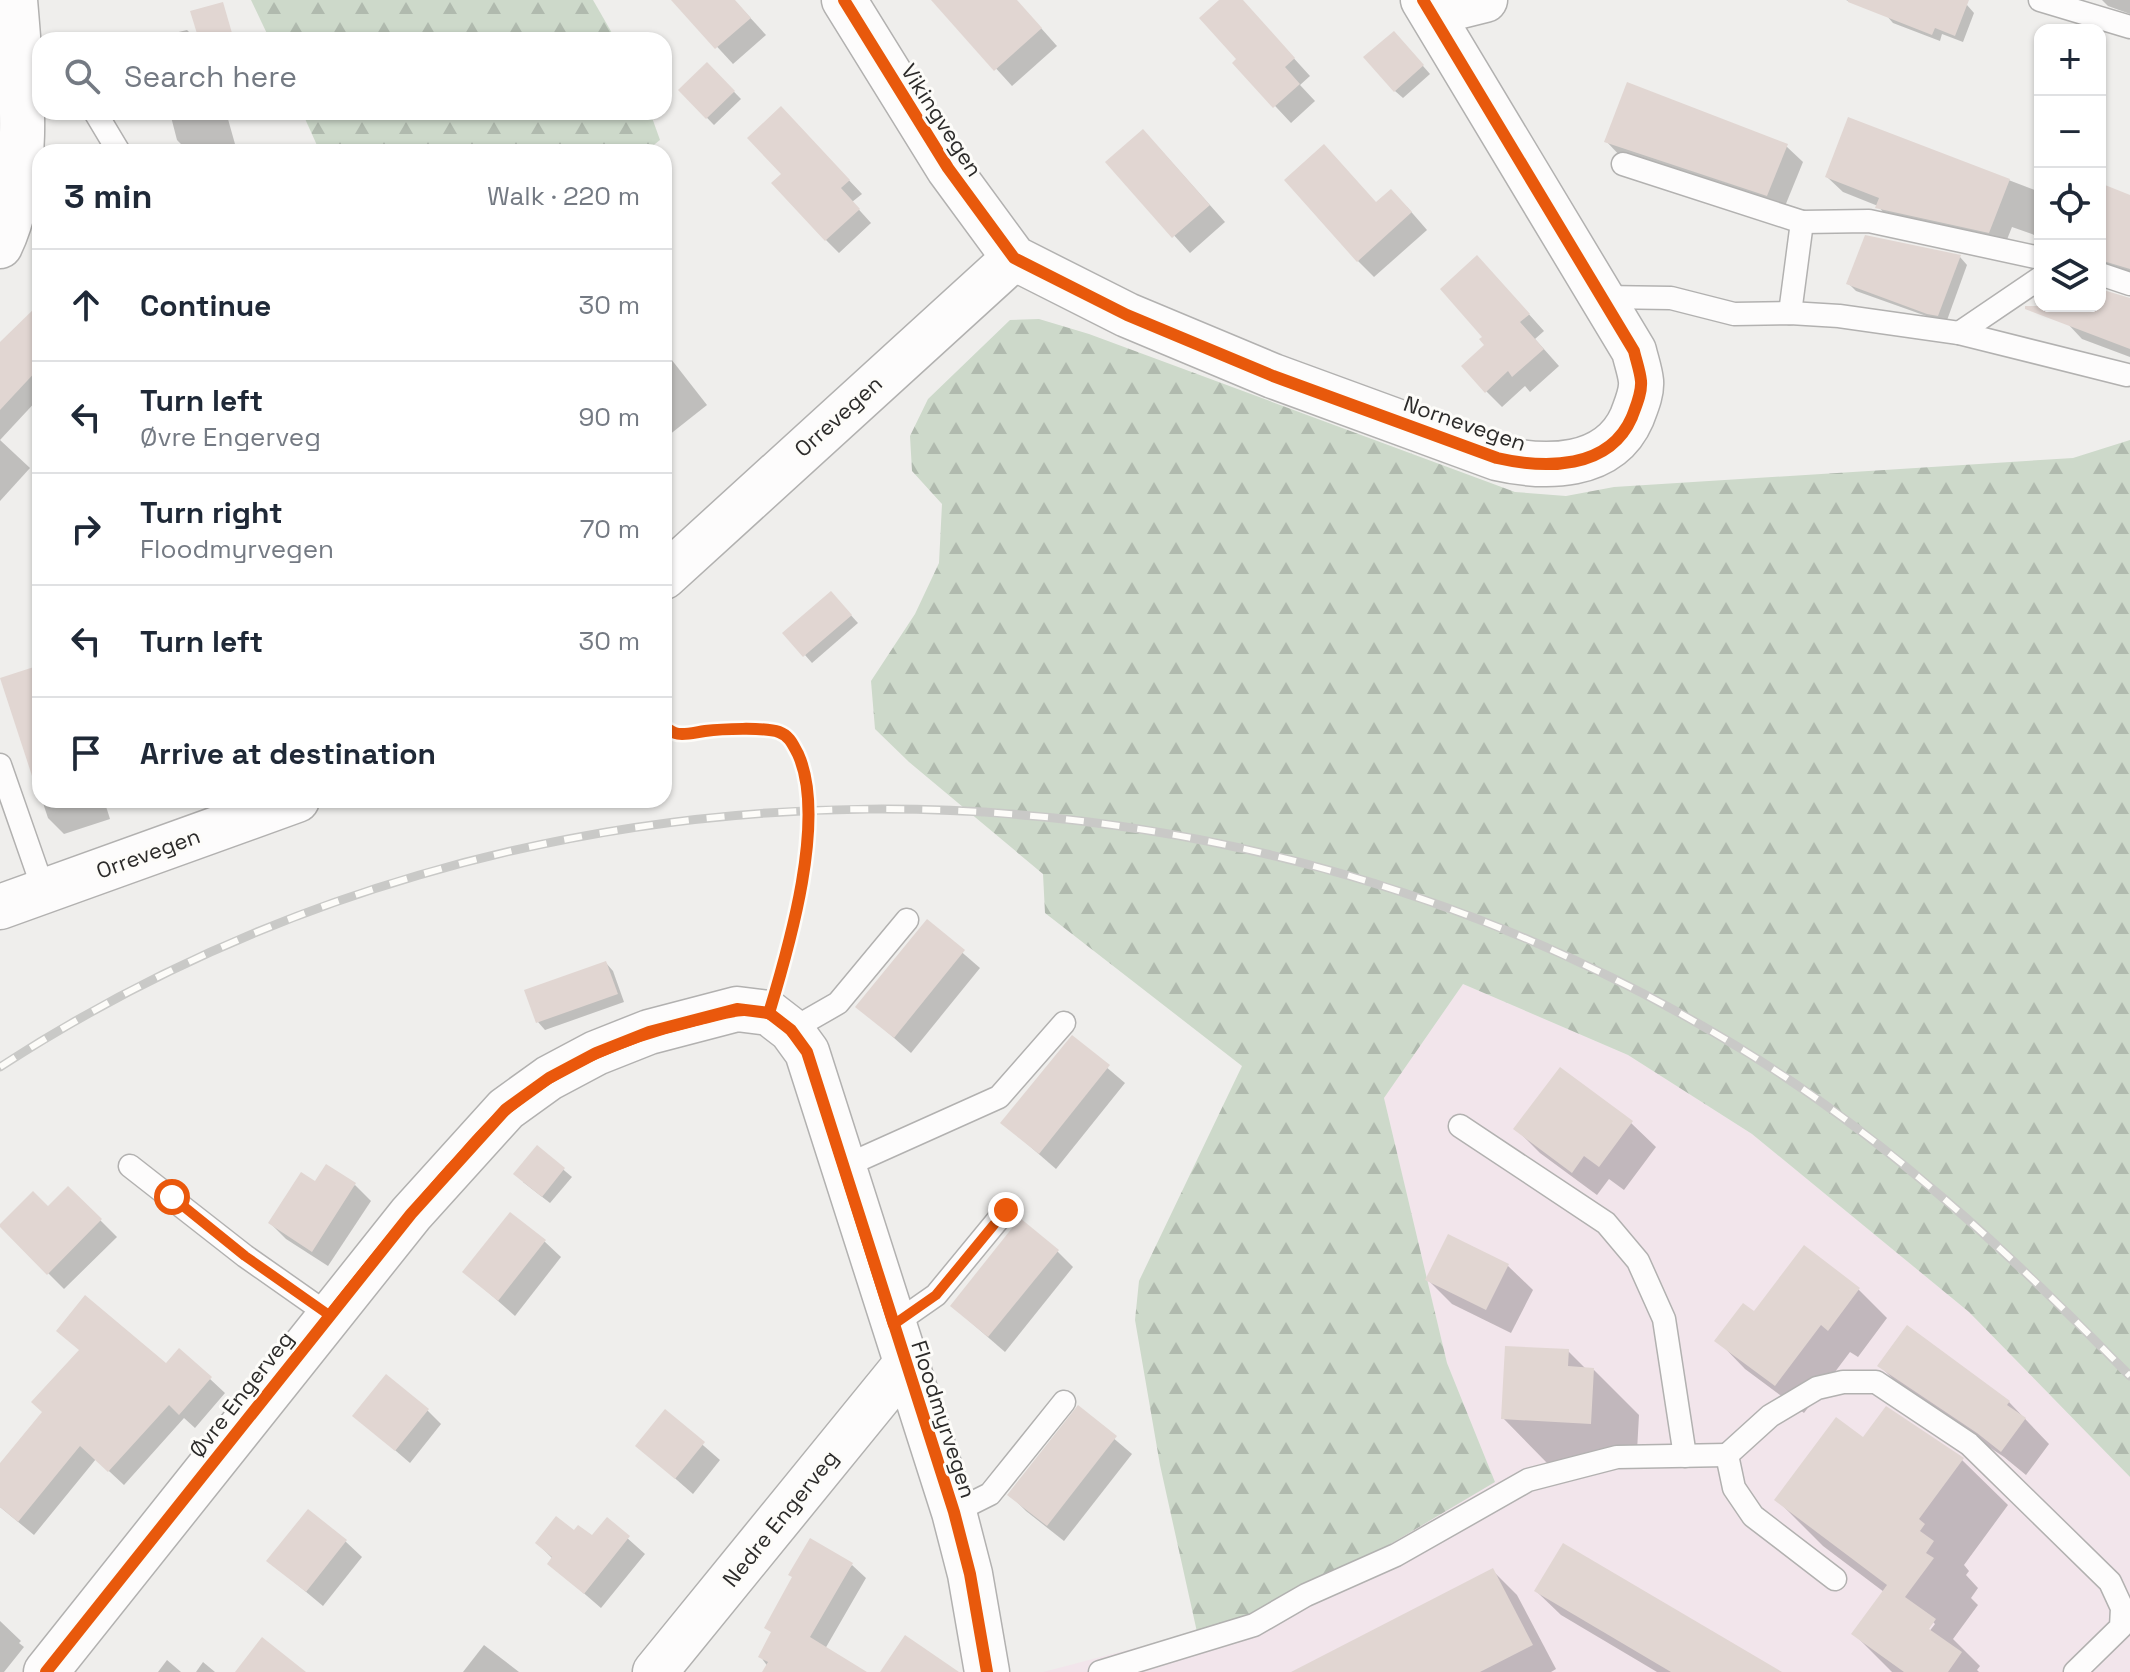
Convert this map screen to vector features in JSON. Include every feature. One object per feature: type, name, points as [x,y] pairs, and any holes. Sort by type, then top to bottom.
[{"type":"street","points":[[0,246],[8,230],[18,191],[29,53],[15,0]]},
{"type":"street","name":"Vikingvegen","points":[[844,0],[948,168],[1014,258]]},
{"type":"street","points":[[1428,7],[1485,0]]},
{"type":"street","name":"Nornevegen","points":[[1014,258],[1127,315],[1273,376],[1497,458],[1530,465],[1563,465],[1587,458],[1614,443],[1627,428],[1637,404],[1641,383],[1634,351],[1428,7]]},
{"type":"street","name":"Orrevegen","points":[[672,570],[1014,258]]},
{"type":"street","name":"Orrevegen","points":[[0,907],[229,811]]},
{"type":"street","name":"Øvre Engerveg","points":[[46,1672],[411,1214],[506,1109],[549,1078],[596,1053],[649,1032],[737,1009],[780,1022]]},
{"type":"street","name":"Floodmyrvegen","points":[[780,1022],[807,1052],[954,1512],[973,1588],[987,1672]]},
{"type":"street","name":"Nedre Engerveg","points":[[655,1672],[899,1345]]},
{"type":"lane","points":[[2040,0],[2130,27]]},
{"type":"lane","points":[[100,120],[114,144]]},
{"type":"lane","points":[[1623,164],[1802,222],[1869,221],[2034,257]]},
{"type":"lane","points":[[1790,313],[1802,222]]},
{"type":"lane","points":[[2106,276],[2130,284]]},
{"type":"lane","points":[[1959,333],[2034,282]]},
{"type":"lane","points":[[1603,297],[1671,298],[1734,314],[1839,316],[1959,333],[2127,375]]},
{"type":"lane","points":[[0,765],[44,891]]},
{"type":"lane","points":[[780,1022],[838,1003],[907,920]]},
{"type":"lane","points":[[843,1167],[999,1097],[1064,1023]]},
{"type":"lane","points":[[1460,1126],[1606,1223],[1638,1261],[1664,1319],[1685,1456]]},
{"type":"lane","points":[[130,1166],[245,1256],[329,1315]]},
{"type":"lane","points":[[899,1345],[1006,1210]]},
{"type":"lane","points":[[1100,1672],[1254,1625],[1306,1595],[1396,1555],[1528,1480],[1617,1457],[1727,1455],[1770,1416],[1817,1388],[1843,1382],[1876,1382],[1969,1444],[2110,1582],[2122,1608],[2121,1627],[2075,1672]]},
{"type":"lane","points":[[954,1512],[990,1494],[1064,1402]]},
{"type":"lane","points":[[1727,1455],[1734,1488],[1753,1516],[1835,1579]]},
{"type":"shaded area","points":[[1463,984],[1628,1055],[1752,1134],[1969,1312],[2130,1477],[2130,1672],[1043,1672],[1197,1632],[1495,1482],[1447,1363],[1384,1098]]},
{"type":"green space","points":[[251,0],[593,0],[611,32],[266,32]]},
{"type":"green space","points":[[306,120],[653,120],[660,140],[655,144],[316,144]]},
{"type":"green space","points":[[1039,319],[1089,334],[1515,492],[1566,496],[1614,487],[2073,458],[2130,440],[2130,1477],[1969,1312],[1752,1134],[1628,1055],[1463,984],[1384,1098],[1447,1363],[1495,1482],[1286,1606],[1197,1632],[1160,1465],[1135,1320],[1139,1281],[1242,1066],[1045,913],[1043,874],[909,762],[875,729],[871,681],[915,614],[939,563],[942,504],[912,471],[910,436],[928,399],[1010,320]]},
{"type":"building","points":[[671,0],[735,0],[751,18],[715,49]]},
{"type":"building","points":[[931,0],[1017,0],[1042,28],[994,71]]},
{"type":"building","points":[[1219,0],[1243,0],[1295,58],[1285,67],[1300,84],[1273,108],[1232,63],[1236,59],[1199,18]]},
{"type":"building","points":[[1848,0],[1969,0],[1955,36],[1935,28],[1932,35]]},
{"type":"building","points":[[223,2],[232,32],[197,32],[190,11]]},
{"type":"building","points":[[1394,31],[1424,65],[1394,92],[1363,57]]},
{"type":"building","points":[[707,62],[735,91],[706,119],[678,90]]},
{"type":"building","points":[[1627,82],[1788,144],[1767,196],[1604,142]]},
{"type":"building","points":[[781,106],[850,180],[841,188],[860,209],[825,241],[771,183],[781,174],[747,138]]},
{"type":"building","points":[[1848,117],[2010,179],[1989,233],[1875,208],[1879,198],[1825,177]]},
{"type":"building","points":[[1143,129],[1210,205],[1172,238],[1105,162]]},
{"type":"building","points":[[1324,144],[1376,202],[1391,189],[1412,212],[1357,262],[1284,180]]},
{"type":"building","points":[[2106,185],[2130,195],[2130,269],[2106,262]]},
{"type":"building","points":[[1865,235],[1961,255],[1938,316],[1846,284]]},
{"type":"building","points":[[1477,255],[1530,314],[1520,322],[1544,349],[1512,377],[1508,371],[1485,393],[1461,366],[1484,345],[1479,339],[1482,337],[1440,289]]},
{"type":"building","points":[[2106,291],[2130,298],[2130,349],[2025,309],[2025,306],[2034,306],[2034,312],[2106,312]]},
{"type":"building","points":[[32,311],[32,376],[0,410],[0,342]]},
{"type":"building","points":[[831,591],[852,615],[803,657],[782,633]]},
{"type":"building","points":[[32,668],[32,776],[0,678]]},
{"type":"building","points":[[927,919],[965,950],[894,1038],[855,1007]]},
{"type":"building","points":[[606,961],[618,994],[536,1023],[524,990]]},
{"type":"building","points":[[1072,1035],[1110,1065],[1039,1154],[1000,1123]]},
{"type":"building","points":[[1560,1067],[1633,1121],[1599,1167],[1584,1156],[1572,1173],[1513,1129]]},
{"type":"building","points":[[537,1145],[565,1168],[542,1197],[513,1174]]},
{"type":"building","points":[[326,1164],[356,1183],[312,1252],[268,1223],[301,1172],[315,1181]]},
{"type":"building","points":[[68,1186],[102,1219],[47,1275],[0,1224],[33,1191],[48,1206]]},
{"type":"building","points":[[510,1212],[546,1240],[498,1301],[462,1272]]},
{"type":"building","points":[[1020,1218],[1059,1250],[988,1337],[950,1306]]},
{"type":"building","points":[[1448,1234],[1509,1264],[1486,1310],[1425,1280]]},
{"type":"building","points":[[1804,1245],[1860,1288],[1828,1331],[1821,1325],[1775,1386],[1714,1341],[1743,1303],[1754,1311]]},
{"type":"building","points":[[85,1295],[166,1363],[179,1348],[212,1377],[179,1415],[169,1405],[108,1472],[80,1446],[18,1522],[0,1507],[0,1463],[42,1412],[31,1402],[79,1350],[56,1331]]},
{"type":"building","points":[[1907,1325],[2010,1401],[2007,1405],[2026,1418],[2001,1452],[1877,1366]]},
{"type":"building","points":[[1505,1346],[1569,1349],[1568,1366],[1594,1368],[1591,1424],[1501,1419]]},
{"type":"building","points":[[386,1374],[429,1409],[395,1451],[352,1416]]},
{"type":"building","points":[[1078,1405],[1117,1436],[1047,1526],[1007,1495]]},
{"type":"building","points":[[1886,1406],[1964,1458],[1919,1519],[1925,1524],[1920,1531],[1934,1541],[1926,1553],[1934,1558],[1905,1597],[1936,1619],[1929,1629],[1962,1652],[1948,1672],[1904,1672],[1851,1634],[1887,1585],[1774,1500],[1836,1417],[1863,1437]]},
{"type":"building","points":[[665,1409],[705,1442],[675,1479],[635,1446]]},
{"type":"building","points":[[308,1509],[347,1540],[306,1592],[266,1561]]},
{"type":"building","points":[[556,1516],[574,1530],[578,1525],[592,1535],[607,1517],[630,1536],[584,1594],[547,1564],[552,1557],[535,1543]]},
{"type":"building","points":[[810,1538],[853,1563],[810,1637],[867,1672],[762,1672],[768,1662],[758,1657],[771,1632],[764,1628],[792,1577],[788,1575]]},
{"type":"building","points":[[1563,1543],[1782,1672],[1671,1672],[1534,1591]]},
{"type":"building","points":[[1493,1568],[1533,1645],[1480,1672],[1291,1672]]},
{"type":"building","points":[[905,1635],[959,1672],[880,1672]]},
{"type":"building","points":[[262,1637],[306,1672],[235,1672]]},
{"type":"railway","points":[[0,1067],[203,955],[418,875],[642,827],[869,809],[1096,823],[1321,868],[1537,943],[1743,1050],[1848,1121],[1947,1201],[2130,1376]]},
{"type":"cycle path","points":[[844,0],[948,168],[1014,258],[1127,315],[1273,376],[1497,458],[1555,464],[1592,456],[1622,434],[1632,417],[1641,386],[1634,351],[1423,0]]},
{"type":"cycle path","points":[[672,732],[772,730],[786,736],[798,754],[806,781],[809,812],[807,847],[795,919],[769,1013]]},
{"type":"cycle path","points":[[46,1672],[411,1214],[506,1109],[549,1078],[596,1053],[649,1032],[737,1009],[769,1013]]},
{"type":"cycle path","points":[[769,1013],[791,1030],[807,1052],[954,1512],[970,1574],[987,1672]]},
{"type":"route","points":[[172,1197],[245,1256],[329,1315],[411,1214],[506,1109],[549,1078],[596,1053],[649,1032],[737,1009],[769,1013],[791,1030],[807,1052],[893,1325],[936,1295],[1006,1210]]}]
